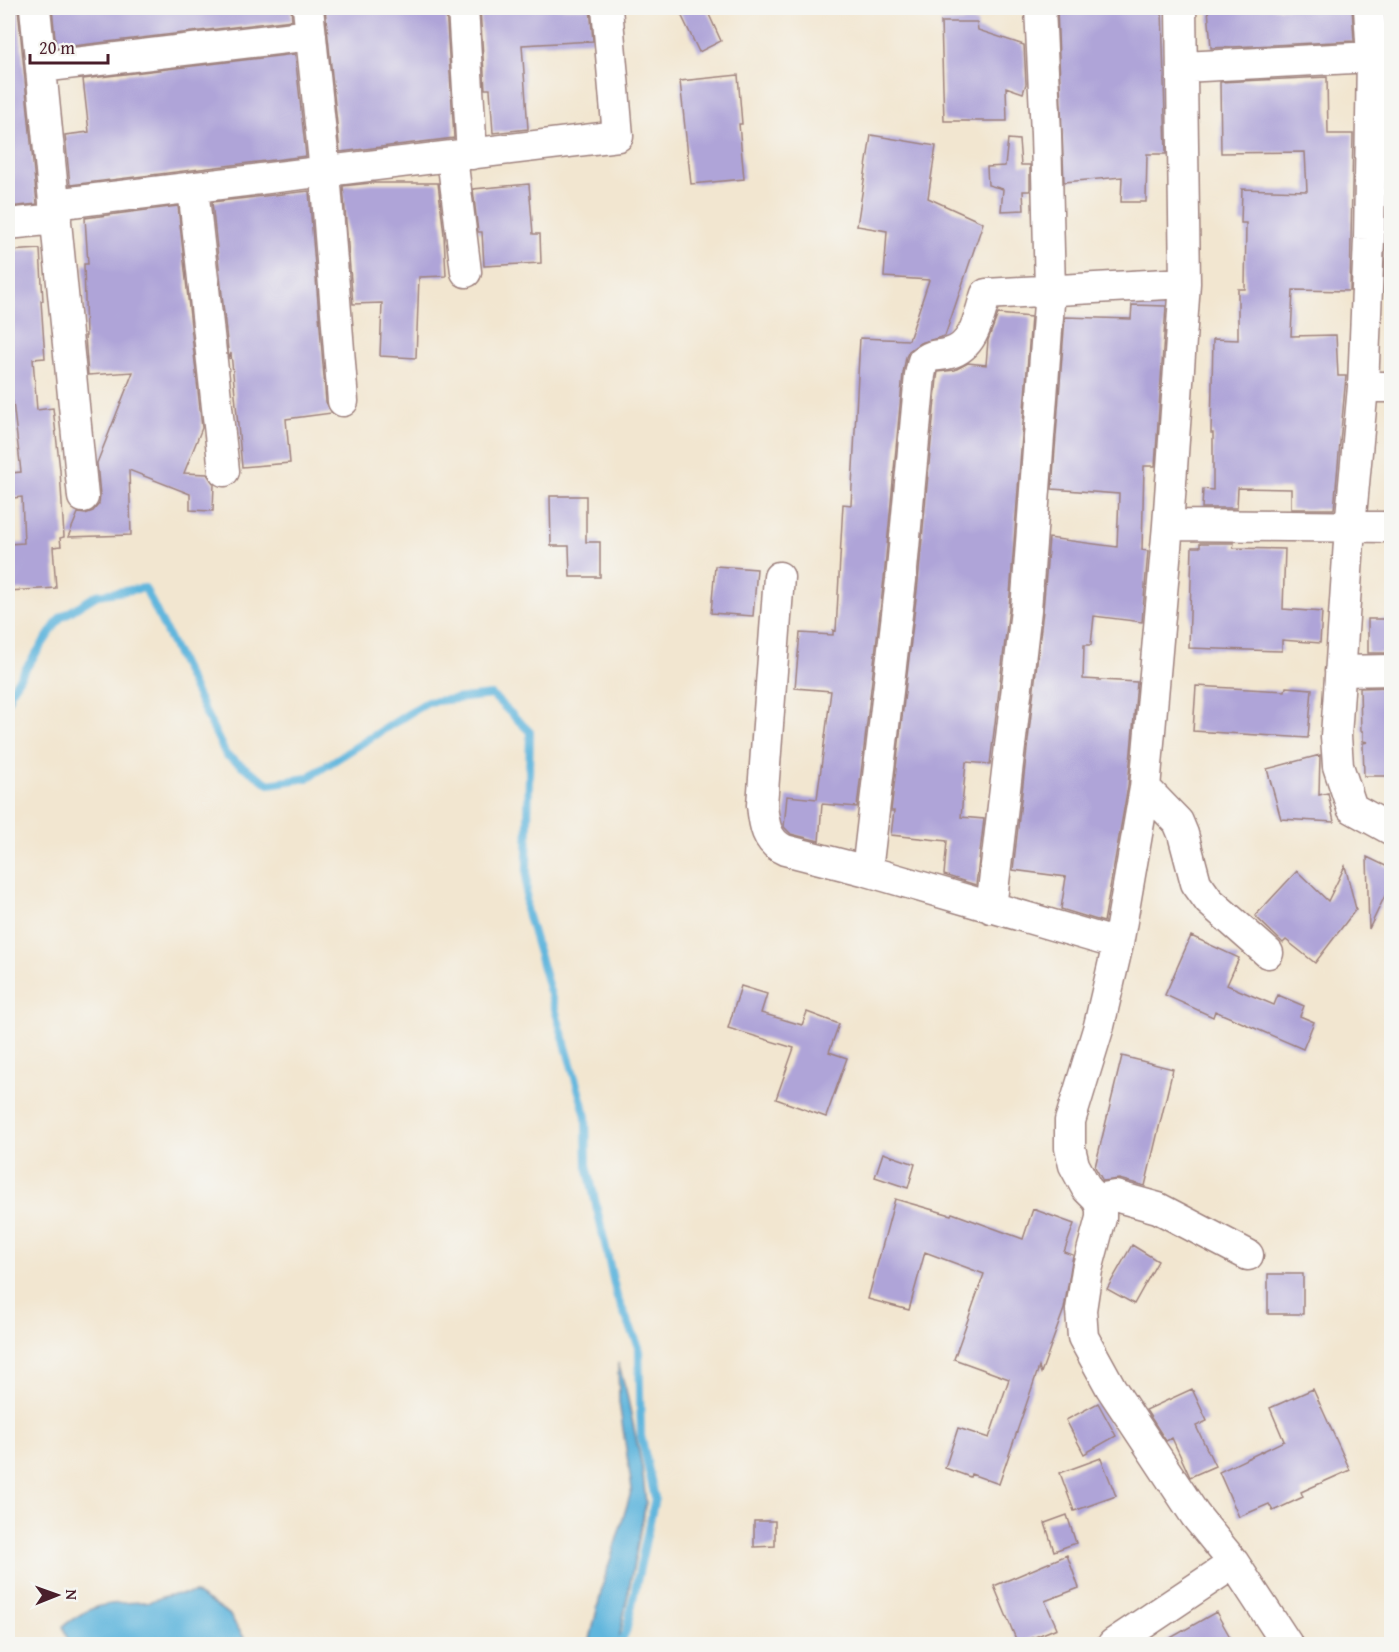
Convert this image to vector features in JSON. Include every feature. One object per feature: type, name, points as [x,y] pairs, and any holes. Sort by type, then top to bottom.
[{"type":"street","points":[[35,8],[83,497]]},
{"type":"street","points":[[463,8],[462,155],[466,272]]},
{"type":"street","points":[[8,224],[55,211],[193,188],[618,136],[607,8]]},
{"type":"street","points":[[991,908],[1026,610],[1050,290],[1040,8]]},
{"type":"street","points":[[1181,8],[1185,283],[1168,525],[1145,788],[1118,944],[1099,1026],[1070,1121],[1070,1148],[1074,1165],[1087,1190],[1097,1199],[1101,1208],[1101,1218],[1087,1270],[1081,1310],[1083,1337],[1112,1388],[1190,1506],[1234,1563],[1287,1644]]},
{"type":"street","points":[[1370,8],[1380,239],[1377,387],[1350,527],[1336,736],[1338,766],[1352,808],[1392,830]]},
{"type":"street","points":[[41,67],[310,21],[344,401]]},
{"type":"street","points":[[1183,67],[1372,57]]},
{"type":"street","points":[[193,188],[224,471]]},
{"type":"street","points":[[867,871],[901,580],[923,361],[933,354],[948,354],[962,348],[970,339],[986,294],[1185,283]]},
{"type":"street","points":[[1168,525],[1392,527]]},
{"type":"street","points":[[778,577],[762,805],[766,831],[775,846],[1118,944]]},
{"type":"street","points":[[1340,671],[1392,670]]},
{"type":"street","points":[[1145,788],[1178,822],[1196,884],[1209,901],[1268,953]]},
{"type":"street","points":[[1097,1199],[1115,1196],[1158,1208],[1248,1255]]},
{"type":"street","points":[[1113,1644],[1234,1563]]},
{"type":"water","points":[[618,1363],[642,1467],[646,1503],[618,1644],[589,1644],[603,1584],[632,1489],[619,1402]]},
{"type":"water","points":[[195,1593],[229,1614],[248,1644],[69,1644],[63,1626],[84,1612],[101,1606],[146,1602],[169,1595]]},
{"type":"building","points":[[8,8],[18,8],[37,204],[8,207]]},
{"type":"building","points":[[52,8],[291,8],[292,20],[56,48]]},
{"type":"building","points":[[325,8],[446,8],[454,138],[340,152]]},
{"type":"building","points":[[480,8],[590,8],[593,41],[522,45],[528,129],[493,133],[490,89],[485,89]]},
{"type":"building","points":[[678,8],[706,8],[721,41],[699,52]]},
{"type":"building","points":[[1057,8],[1162,8],[1166,154],[1147,154],[1146,202],[1121,202],[1122,177],[1064,182]]},
{"type":"building","points":[[1208,8],[1352,8],[1354,41],[1211,48]]},
{"type":"building","points":[[941,22],[977,22],[978,30],[1024,45],[1026,84],[1023,93],[1006,87],[1007,121],[944,121]]},
{"type":"building","points":[[295,54],[306,156],[70,185],[65,135],[89,132],[83,79]]},
{"type":"building","points":[[738,75],[742,124],[739,124],[744,179],[691,184],[680,81]]},
{"type":"building","points":[[1327,77],[1328,134],[1353,134],[1350,291],[1293,290],[1291,336],[1336,335],[1338,376],[1346,376],[1334,509],[1291,509],[1291,489],[1238,488],[1237,508],[1202,508],[1203,489],[1213,490],[1213,433],[1211,433],[1213,339],[1238,340],[1238,289],[1245,289],[1246,223],[1241,223],[1242,189],[1307,191],[1305,152],[1221,153],[1220,82]]},
{"type":"building","points":[[1388,132],[1392,132],[1392,292],[1384,292]]},
{"type":"building","points":[[871,135],[936,146],[928,198],[983,223],[945,336],[920,343],[909,351],[906,357],[884,578],[857,807],[822,804],[819,841],[791,834],[784,827],[787,796],[817,799],[831,691],[795,688],[800,633],[833,635],[833,630],[836,631],[843,504],[851,505],[860,338],[909,340],[929,280],[884,277],[887,231],[857,226]]},
{"type":"building","points":[[1008,139],[1019,140],[1021,165],[1030,165],[1030,191],[1023,191],[1024,210],[1001,211],[1003,189],[988,185],[987,167],[1005,166]]},
{"type":"building","points":[[371,183],[438,183],[446,276],[419,277],[416,358],[380,356],[382,303],[353,304],[343,186]]},
{"type":"building","points":[[529,184],[533,234],[540,234],[541,263],[484,266],[482,232],[478,232],[473,189]]},
{"type":"building","points":[[309,191],[326,402],[332,413],[286,419],[290,463],[242,467],[231,353],[229,359],[212,202]]},
{"type":"building","points":[[178,206],[202,428],[184,473],[207,474],[214,484],[213,511],[190,510],[190,494],[129,470],[131,535],[68,537],[78,513],[85,514],[93,511],[99,504],[97,463],[133,372],[88,375],[85,336],[84,264],[88,264],[85,218]]},
{"type":"building","points":[[40,249],[45,358],[33,359],[37,410],[53,408],[64,537],[60,538],[61,546],[53,547],[56,588],[8,591],[8,544],[24,543],[22,497],[13,498],[11,473],[21,472],[13,402],[8,402],[8,310],[13,310],[9,251]]},
{"type":"building","points":[[1132,305],[1166,306],[1155,466],[1144,466],[1142,550],[1148,551],[1142,622],[1094,616],[1091,645],[1084,645],[1083,679],[1137,682],[1128,786],[1104,922],[1061,909],[1066,877],[1013,870],[1043,611],[1049,538],[1117,547],[1119,494],[1052,489],[1065,317],[1131,319]]},
{"type":"building","points":[[998,314],[1031,317],[1009,608],[990,764],[966,762],[961,817],[984,819],[976,885],[944,875],[947,841],[891,835],[894,811],[891,811],[918,582],[938,372],[955,370],[968,363],[986,365],[988,340]]},
{"type":"building","points":[[550,496],[586,496],[586,542],[600,542],[600,577],[570,577],[569,546],[551,546]]},
{"type":"building","points":[[1200,543],[1234,543],[1233,548],[1285,549],[1283,609],[1322,612],[1320,643],[1282,640],[1282,651],[1189,648],[1192,547],[1200,547]]},
{"type":"building","points":[[715,566],[757,569],[753,616],[711,613]]},
{"type":"building","points":[[1368,619],[1392,619],[1392,653],[1368,653]]},
{"type":"building","points":[[1196,686],[1285,691],[1286,687],[1312,689],[1308,738],[1193,731]]},
{"type":"building","points":[[1392,687],[1392,776],[1364,776],[1363,743],[1368,742],[1363,741],[1363,731],[1361,731],[1360,688]]},
{"type":"building","points":[[1320,755],[1319,795],[1328,793],[1334,822],[1281,819],[1267,769]]},
{"type":"building","points":[[1367,857],[1392,869],[1392,881],[1369,929]]},
{"type":"building","points":[[1345,866],[1356,909],[1315,963],[1286,940],[1283,943],[1255,916],[1297,871],[1328,901]]},
{"type":"building","points":[[1191,936],[1239,958],[1227,985],[1274,1005],[1278,995],[1304,1006],[1300,1016],[1314,1022],[1303,1049],[1215,1011],[1213,1017],[1165,995]]},
{"type":"building","points":[[741,986],[767,994],[761,1013],[802,1025],[807,1012],[839,1024],[829,1052],[847,1058],[826,1117],[776,1099],[794,1048],[728,1028]]},
{"type":"building","points":[[1122,1056],[1173,1069],[1145,1186],[1119,1179],[1103,1181],[1095,1167]]},
{"type":"building","points":[[883,1153],[915,1164],[908,1188],[875,1177]]},
{"type":"building","points":[[895,1199],[951,1215],[952,1213],[1023,1239],[1033,1209],[1074,1224],[1064,1252],[1073,1255],[1064,1309],[1041,1373],[1039,1367],[999,1484],[945,1468],[958,1428],[989,1438],[1009,1379],[954,1359],[984,1274],[925,1252],[909,1310],[868,1299]]},
{"type":"building","points":[[1132,1245],[1158,1261],[1134,1304],[1107,1289]]},
{"type":"building","points":[[1268,1274],[1303,1274],[1303,1314],[1268,1314]]},
{"type":"building","points":[[1192,1389],[1207,1421],[1196,1426],[1215,1466],[1190,1477],[1172,1438],[1166,1441],[1146,1410]]},
{"type":"building","points":[[1313,1389],[1350,1470],[1301,1492],[1303,1497],[1273,1511],[1269,1504],[1239,1517],[1219,1472],[1284,1441],[1270,1408]]},
{"type":"building","points":[[1098,1403],[1116,1436],[1084,1454],[1066,1420]]},
{"type":"building","points":[[1101,1458],[1116,1496],[1074,1511],[1060,1473]]},
{"type":"building","points":[[1067,1515],[1076,1543],[1054,1551],[1045,1523]]},
{"type":"building","points":[[754,1521],[775,1521],[775,1546],[754,1547]]},
{"type":"building","points":[[1067,1555],[1079,1588],[1045,1601],[1057,1628],[1018,1644],[994,1586]]},
{"type":"building","points":[[1216,1612],[1234,1644],[1160,1644]]},
{"type":"waterway","points":[[8,700],[12,689],[60,618],[97,595],[145,588],[226,755],[269,784],[307,778],[427,702],[492,695],[530,732],[526,909],[586,1116],[587,1165],[617,1297],[639,1347],[641,1436],[655,1498],[626,1632],[620,1644]]}]
